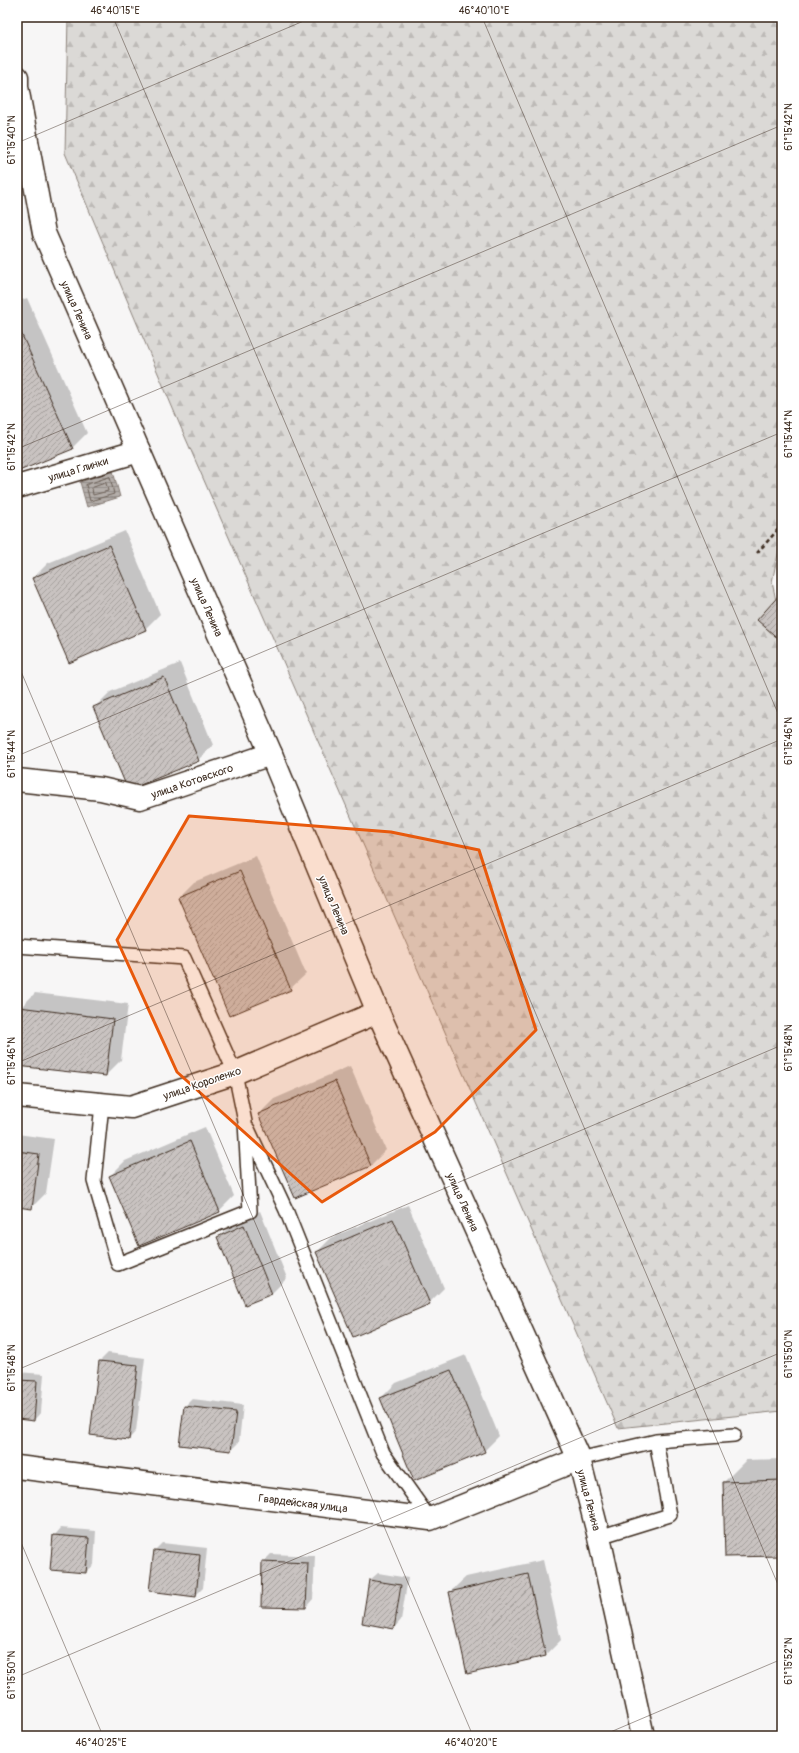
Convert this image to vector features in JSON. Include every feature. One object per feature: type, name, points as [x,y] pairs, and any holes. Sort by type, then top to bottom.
[{"type":"main road","name":"улица Ленина","points":[[17,77],[17,87],[44,233],[271,754],[378,1012],[579,1459],[599,1537],[643,1736]]},
{"type":"main road","name":"улица Глинки","points":[[17,487],[139,451]]},
{"type":"main road","name":"улица Котовского","points":[[17,780],[101,789],[140,798],[271,754]]},
{"type":"main road","name":"улица Короленко","points":[[17,1096],[131,1107],[235,1073],[378,1012]]},
{"type":"main road","name":"Гвардейская улица","points":[[17,1467],[430,1519],[579,1459]]},
{"type":"lane","points":[[17,946],[184,958],[235,1073],[245,1122],[250,1211],[118,1264],[94,1181],[102,1105]]},
{"type":"lane","points":[[245,1122],[286,1210],[383,1453],[430,1519]]},
{"type":"lane","points":[[579,1459],[656,1441],[734,1435]]},
{"type":"lane","points":[[599,1537],[670,1515],[656,1441]]},
{"type":"path","points":[[757,553],[782,525]]},
{"type":"highlighted area","points":[[189,816],[391,832],[479,850],[536,1030],[435,1132],[322,1202],[177,1072],[117,940]]},
{"type":"green space","points":[[68,17],[782,17],[782,535],[772,582],[782,628],[782,1411],[618,1428],[179,423],[65,153]]},
{"type":"water","points":[[113,471],[120,497],[87,507],[80,482]]},
{"type":"building","points":[[17,324],[73,449],[19,471],[17,467]]},
{"type":"building","points":[[109,545],[146,630],[69,663],[32,578]]},
{"type":"building","points":[[782,592],[782,642],[757,620]]},
{"type":"building","points":[[164,677],[199,761],[128,790],[93,707]]},
{"type":"building","points":[[240,871],[291,990],[229,1016],[178,897]]},
{"type":"building","points":[[19,1007],[113,1019],[106,1076],[17,1066]]},
{"type":"building","points":[[335,1081],[371,1166],[295,1198],[258,1114]]},
{"type":"building","points":[[190,1141],[220,1212],[139,1246],[109,1176]]},
{"type":"building","points":[[17,1151],[39,1154],[32,1209],[17,1207]]},
{"type":"building","points":[[393,1219],[430,1304],[353,1337],[316,1252]]},
{"type":"building","points":[[244,1225],[272,1294],[245,1305],[217,1237]]},
{"type":"building","points":[[99,1361],[138,1365],[129,1440],[90,1435]]},
{"type":"building","points":[[451,1370],[485,1452],[414,1481],[380,1398]]},
{"type":"building","points":[[17,1380],[37,1381],[34,1421],[17,1419]]},
{"type":"building","points":[[184,1406],[236,1412],[231,1451],[179,1445]]},
{"type":"building","points":[[782,1480],[782,1556],[725,1557],[723,1482]]},
{"type":"building","points":[[53,1535],[89,1538],[86,1573],[50,1570]]},
{"type":"building","points":[[154,1550],[200,1555],[196,1597],[149,1591]]},
{"type":"building","points":[[262,1561],[308,1563],[306,1608],[261,1607]]},
{"type":"building","points":[[528,1574],[546,1656],[467,1674],[449,1592]]},
{"type":"building","points":[[369,1580],[401,1585],[394,1629],[362,1623]]}]
